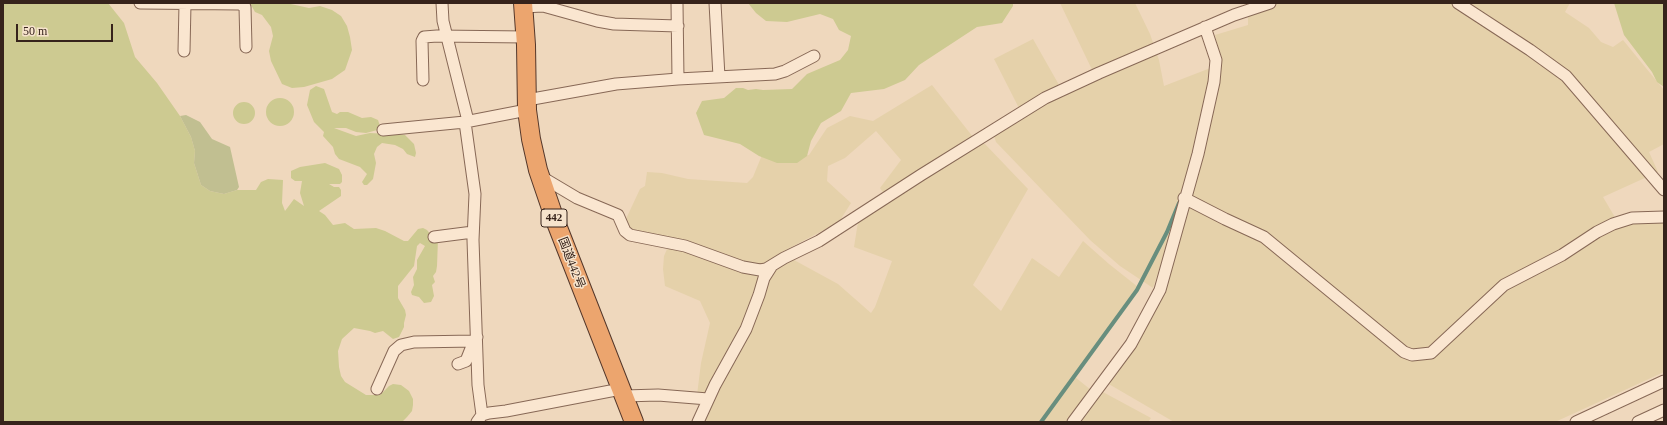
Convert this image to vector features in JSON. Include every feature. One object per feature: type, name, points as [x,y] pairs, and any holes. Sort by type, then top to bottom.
[{"type":"highway","name":"国道442号","points":[[523,5],[526,37],[527,105],[531,139],[540,176],[555,220],[634,422]]},
{"type":"street","points":[[140,3],[240,4],[245,7],[246,47]]},
{"type":"street","points":[[442,3],[443,21],[448,36],[467,121],[475,190],[473,232],[479,418],[623,392],[708,399]]},
{"type":"street","points":[[677,3],[678,79]]},
{"type":"street","points":[[715,3],[720,77]]},
{"type":"street","points":[[540,176],[577,198],[618,215],[625,231],[630,234],[685,246],[751,269],[760,270],[771,267],[784,258],[818,241],[1045,98],[1240,12],[1270,3]]},
{"type":"street","points":[[1458,3],[1530,50],[1566,76],[1664,190]]},
{"type":"street","points":[[184,50],[190,4]]},
{"type":"street","points":[[523,5],[543,6],[597,21],[614,24],[678,26]]},
{"type":"street","points":[[1073,422],[1131,344],[1158,296],[1203,133],[1215,74],[1214,54],[1206,28]]},
{"type":"street","points":[[423,80],[422,41],[424,37],[526,37]]},
{"type":"street","points":[[382,130],[467,121],[616,84],[775,74],[814,56]]},
{"type":"street","points":[[1184,198],[1225,220],[1264,237],[1398,347],[1412,355],[1431,353],[1504,284],[1570,251],[1597,232],[1613,224],[1632,218],[1664,217]]},
{"type":"street","points":[[434,237],[473,232]]},
{"type":"street","points":[[698,422],[708,399],[746,329],[759,296],[764,278],[771,267]]},
{"type":"street","points":[[458,364],[466,361],[476,339]]},
{"type":"street","points":[[377,389],[394,351],[401,345],[414,342],[476,339]]},
{"type":"street","points":[[1576,422],[1664,381]]},
{"type":"street","points":[[1638,422],[1664,410]]},
{"type":"shaded area","points":[[3,3],[108,3],[124,23],[135,57],[157,83],[180,116],[191,137],[195,151],[194,163],[201,185],[210,191],[224,194],[237,190],[256,190],[261,182],[268,179],[283,180],[282,203],[285,211],[294,199],[304,206],[300,193],[302,181],[295,181],[291,178],[291,171],[300,167],[325,163],[339,169],[342,175],[342,182],[340,184],[329,184],[334,187],[339,187],[341,190],[341,196],[319,211],[325,215],[333,225],[345,223],[354,229],[376,228],[404,241],[408,241],[418,229],[423,228],[438,239],[437,266],[436,272],[433,276],[435,282],[432,285],[434,296],[431,302],[424,303],[419,297],[412,295],[411,292],[414,285],[413,277],[417,269],[417,260],[425,246],[420,243],[417,246],[414,266],[398,286],[398,298],[405,310],[406,315],[404,327],[399,337],[393,339],[383,331],[375,333],[354,328],[342,339],[338,351],[341,376],[345,382],[366,395],[380,395],[393,384],[401,385],[409,391],[413,399],[412,411],[402,422],[3,422]]},
{"type":"shaded area","points":[[250,3],[286,3],[309,8],[320,6],[332,10],[341,16],[347,26],[352,50],[345,70],[332,79],[304,87],[292,88],[282,84],[271,61],[269,51],[273,36],[271,27],[262,15],[255,12]]},
{"type":"shaded area","points":[[748,3],[1013,3],[1013,6],[1002,23],[977,27],[919,65],[905,80],[884,89],[851,93],[841,111],[821,123],[811,141],[807,156],[797,163],[777,163],[759,156],[740,144],[704,135],[696,113],[702,101],[724,98],[736,88],[748,90],[792,89],[807,74],[840,60],[848,50],[851,36],[839,30],[833,19],[820,14],[787,22],[766,21],[756,13]]},
{"type":"shaded area","points":[[1060,3],[1135,3],[1150,34],[1159,60],[1164,86],[1213,67],[1202,124],[1153,288],[1120,266],[1090,240],[996,142],[994,136],[1023,116],[994,59],[1033,39],[1063,92],[1096,78]]},
{"type":"shaded area","points":[[1248,3],[1570,3],[1565,12],[1589,28],[1601,42],[1613,47],[1623,40],[1664,90],[1664,144],[1649,152],[1658,172],[1603,197],[1616,219],[1522,273],[1433,348],[1410,353],[1270,238],[1188,194],[1217,97],[1220,58],[1215,35],[1248,25]]},
{"type":"shaded area","points":[[1614,3],[1664,3],[1664,87],[1657,82],[1652,72],[1624,35]]},
{"type":"shaded area","points":[[932,85],[973,137],[884,194],[880,188],[901,160],[876,131],[845,158],[828,166],[827,181],[851,203],[839,222],[782,252],[767,264],[758,278],[747,315],[740,330],[703,396],[697,395],[701,363],[710,323],[700,301],[665,286],[663,269],[664,256],[668,247],[631,230],[625,221],[640,189],[645,186],[647,172],[662,173],[688,179],[747,183],[753,177],[762,155],[788,157],[809,155],[827,128],[850,116],[873,121]]},
{"type":"shaded area","points":[[316,86],[324,89],[332,112],[337,114],[340,112],[348,112],[362,118],[371,117],[378,120],[381,129],[366,133],[356,132],[346,128],[334,128],[356,136],[370,133],[405,135],[414,144],[416,153],[415,157],[407,154],[403,149],[395,145],[382,143],[377,147],[374,154],[376,163],[373,179],[367,185],[364,185],[362,182],[367,174],[360,167],[339,159],[335,154],[333,147],[323,136],[324,132],[314,122],[307,105],[310,90]]},
{"type":"shaded area","points":[[280,98],[290,102],[294,112],[290,122],[280,126],[270,122],[266,112],[270,102]]},
{"type":"shaded area","points":[[240,102],[248,102],[255,109],[255,117],[248,124],[240,124],[233,117],[233,109]]},
{"type":"shaded area","points":[[186,115],[200,122],[212,139],[230,147],[239,187],[237,190],[224,194],[210,191],[201,185],[194,163],[195,151],[191,137],[180,116]]},
{"type":"shaded area","points":[[979,144],[985,144],[1028,189],[973,285],[1001,311],[1032,258],[1059,277],[1083,241],[1138,287],[1117,320],[1075,377],[1091,390],[1069,422],[701,422],[767,281],[776,268],[787,261],[794,260],[838,284],[871,313],[875,307],[892,261],[854,247],[858,222]]},
{"type":"shaded area","points":[[1189,205],[1258,238],[1400,356],[1416,361],[1430,357],[1501,292],[1569,257],[1606,232],[1640,221],[1664,222],[1664,372],[1555,422],[1174,422],[1107,383],[1158,306]]},
{"type":"shaded area","points":[[1101,391],[1151,418],[1148,422],[1078,422]]},
{"type":"waterway","points":[[1041,422],[1137,290],[1167,232],[1179,203]]}]
